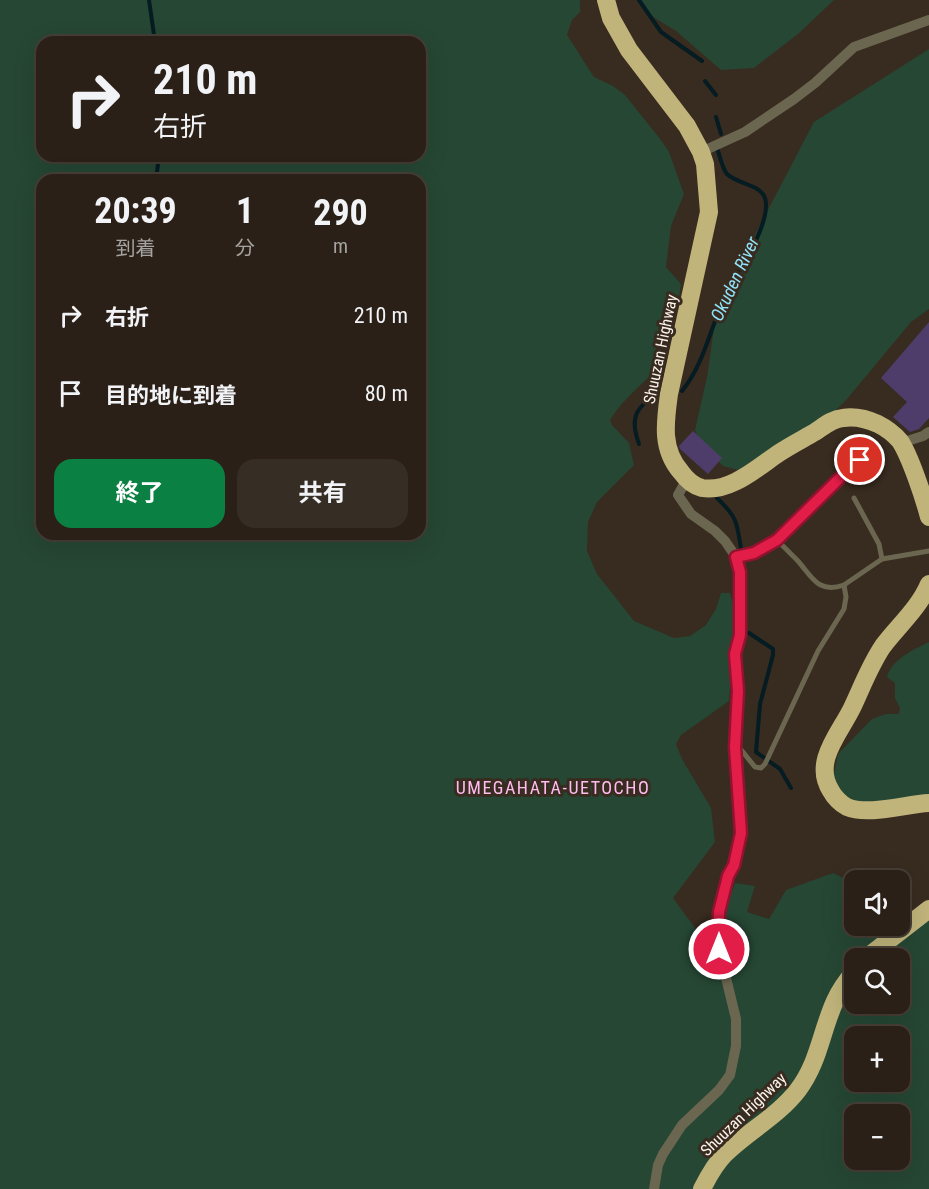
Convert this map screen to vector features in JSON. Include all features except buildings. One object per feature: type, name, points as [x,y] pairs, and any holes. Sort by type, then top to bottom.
[{"type":"highway","name":"Shuuzan Highway","points":[[606,0],[611,18],[629,50],[687,126],[701,152],[707,179],[709,212],[665,420],[665,440],[668,451],[676,467],[687,479]]},
{"type":"highway","points":[[687,479],[699,488],[710,489],[733,482],[831,422],[843,418],[869,419],[882,426],[901,443],[929,517]]},
{"type":"highway","points":[[929,584],[921,599],[883,645],[852,710],[832,743],[826,756],[825,768],[827,785],[833,795],[847,807],[863,810],[929,803]]},
{"type":"highway","points":[[879,948],[929,909]]},
{"type":"highway","name":"Shuuzan Highway","points":[[702,1189],[723,1156],[777,1112],[797,1091],[819,1052],[835,999],[844,986]]},
{"type":"street","points":[[701,152],[745,132],[794,99],[854,47],[929,20]]},
{"type":"street","points":[[901,443],[929,432]]},
{"type":"street","points":[[736,557],[754,553],[777,540],[850,468],[870,453]]},
{"type":"street","points":[[654,1189],[658,1165],[670,1142],[682,1125],[719,1090],[730,1075],[734,1061],[736,1019],[719,949],[719,912],[728,876],[734,865],[741,833],[735,738],[738,691],[735,654],[740,635],[740,572],[736,557],[715,531],[691,514],[683,505],[678,495],[687,479]]},
{"type":"lane","points":[[854,498],[879,544],[882,559]]},
{"type":"lane","points":[[777,540],[813,580],[833,589],[844,585],[882,559],[929,551]]},
{"type":"lane","points":[[735,738],[740,750],[751,764],[760,768],[765,764],[818,651],[844,609],[846,597],[844,585]]},
{"type":"green space","points":[[0,0],[580,0],[580,12],[572,20],[567,35],[594,77],[625,95],[661,140],[669,152],[684,194],[671,226],[666,267],[681,284],[676,317],[655,344],[660,365],[621,405],[610,420],[629,443],[634,465],[597,502],[588,522],[587,551],[597,574],[634,621],[674,638],[690,636],[706,625],[716,609],[721,593],[730,593],[736,614],[729,701],[681,735],[676,744],[682,759],[711,808],[715,842],[673,898],[698,932],[710,940],[723,941],[723,915],[735,883],[755,886],[747,912],[769,919],[786,890],[833,873],[844,878],[844,936],[910,936],[910,920],[918,925],[929,921],[929,1189],[0,1189]]},
{"type":"green space","points":[[639,0],[834,0],[798,34],[754,68],[721,70],[676,31],[648,14]]},
{"type":"green space","points":[[929,49],[929,309],[911,322],[830,416],[738,470],[723,466],[701,445],[695,430],[707,377],[714,328],[749,246],[814,122]]},
{"type":"green space","points":[[929,642],[929,796],[871,811],[839,796],[833,778],[838,754],[872,719],[886,714],[899,714],[900,708],[895,698],[895,683],[887,677],[898,660]]},
{"type":"waterway","points":[[149,0],[154,36]]},
{"type":"waterway","name":"Okuden River","points":[[639,0],[661,32],[702,61]]},
{"type":"waterway","name":"Okuden River","points":[[705,81],[716,95]]},
{"type":"waterway","name":"Okuden River","points":[[716,117],[721,134]]},
{"type":"waterway","name":"Okuden River","points":[[682,391],[696,369],[724,299],[758,235],[766,209],[762,193],[727,174],[717,148]]},
{"type":"waterway","points":[[157,174],[158,162]]},
{"type":"waterway","name":"Okuden River","points":[[639,444],[635,427],[636,414],[644,403],[658,392]]},
{"type":"waterway","name":"Okuden River","points":[[717,498],[735,520],[741,549]]},
{"type":"waterway","name":"Okuden River","points":[[749,633],[773,649],[760,704],[756,752],[780,769],[791,788]]},
{"type":"district","name":"UMEGAHATA-UETOCHO","points":[[553,788]]},
{"type":"route","points":[[719,949],[719,912],[728,876],[734,865],[741,833],[735,747],[738,691],[735,654],[740,635],[740,572],[736,557],[754,553],[777,540],[860,460]]}]
